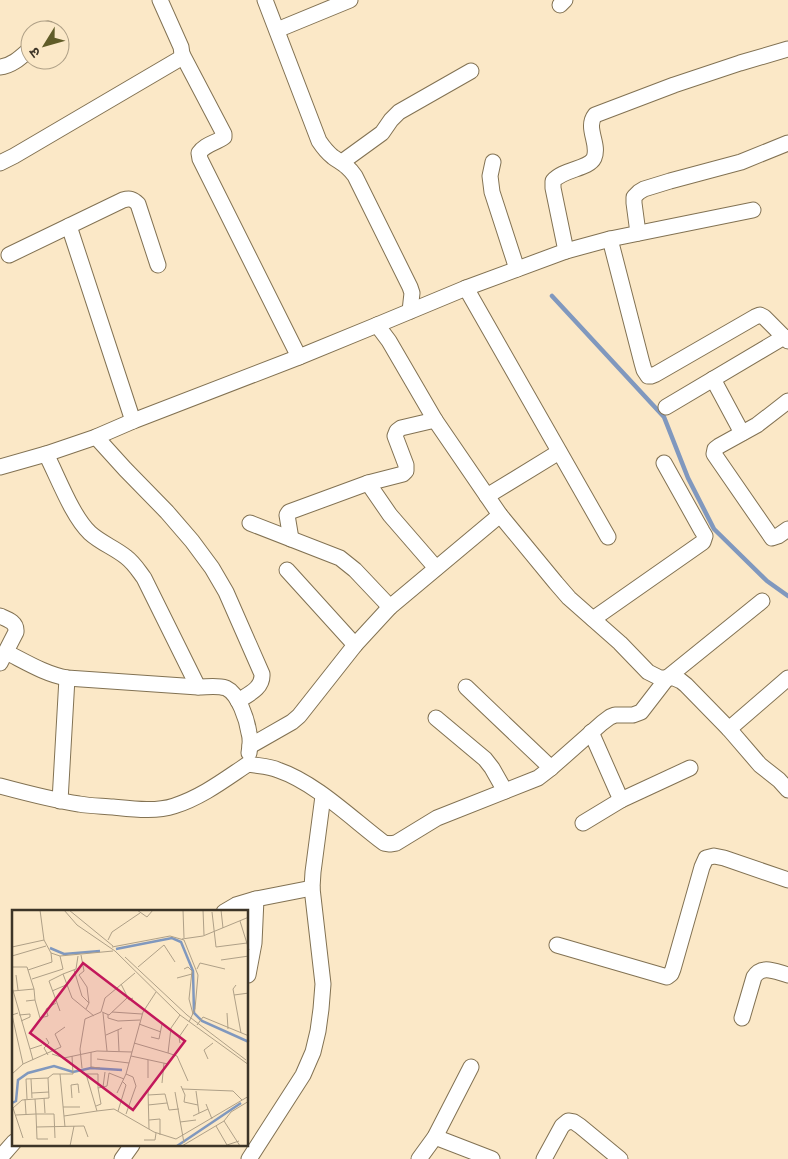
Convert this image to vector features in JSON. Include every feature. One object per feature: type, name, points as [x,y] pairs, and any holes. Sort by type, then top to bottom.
[{"type":"street","points":[[160,0],[181,47],[182,54],[224,134],[224,137],[220,140],[201,149],[199,153],[200,158],[299,357]]},
{"type":"street","points":[[265,0],[319,141],[332,157],[342,162],[356,176],[410,288],[412,293],[410,310]]},
{"type":"street","points":[[276,30],[350,0]]},
{"type":"street","points":[[566,251],[553,181],[556,176],[588,164],[593,160],[596,149],[591,125],[595,115],[674,85],[788,49]]},
{"type":"street","points":[[0,163],[175,62],[181,58],[182,54]]},
{"type":"street","points":[[0,67],[10,65],[20,58]]},
{"type":"street","points":[[342,162],[382,133],[399,112],[472,71]]},
{"type":"street","points":[[638,233],[634,197],[638,192],[670,181],[741,162],[788,142]]},
{"type":"street","points":[[493,162],[490,176],[492,192],[525,266]]},
{"type":"street","points":[[9,256],[129,198],[138,204],[158,265]]},
{"type":"street","points":[[0,467],[46,454],[96,436],[299,357],[410,310],[566,251],[610,239],[753,210]]},
{"type":"street","points":[[68,226],[133,421]]},
{"type":"street","points":[[610,239],[644,370],[648,376],[656,374],[755,316],[760,315],[764,317],[786,339],[713,378],[666,406]]},
{"type":"street","points":[[466,288],[608,537]]},
{"type":"street","points":[[377,325],[389,341],[435,420],[487,496],[569,598],[620,643],[648,672],[660,678],[674,678],[686,685],[729,729],[760,765],[788,790]]},
{"type":"street","points":[[713,378],[742,433]]},
{"type":"street","points":[[788,401],[757,425],[719,446],[715,449],[714,454],[772,538],[788,529]]},
{"type":"street","points":[[291,539],[286,515],[289,512],[368,483],[403,474],[406,470],[406,465],[394,436],[401,428],[435,420]]},
{"type":"street","points":[[96,436],[180,526],[212,568],[226,592],[262,674],[260,684],[238,700]]},
{"type":"street","points":[[487,496],[559,452]]},
{"type":"street","points":[[46,454],[74,511],[90,532],[126,556],[144,578],[198,687]]},
{"type":"street","points":[[593,619],[703,542],[705,536],[664,463]]},
{"type":"street","points":[[368,483],[390,515],[436,568]]},
{"type":"street","points":[[250,746],[300,716],[355,646],[390,607],[500,514]]},
{"type":"street","points":[[250,523],[340,558],[355,570],[390,607]]},
{"type":"street","points":[[287,570],[355,646]]},
{"type":"street","points":[[0,786],[60,801],[153,809],[172,807],[189,801],[207,792],[248,764],[277,769],[303,782],[384,843],[390,844],[437,818],[538,778],[610,717],[615,715],[633,716],[641,712],[668,678],[762,601]]},
{"type":"street","points":[[0,616],[14,624],[16,628],[16,632],[3,657],[57,676],[226,688],[238,700],[250,734],[248,764]]},
{"type":"street","points":[[60,801],[68,678]]},
{"type":"street","points":[[729,729],[788,678]]},
{"type":"street","points":[[466,687],[551,768]]},
{"type":"street","points":[[436,718],[485,759],[505,791]]},
{"type":"street","points":[[591,732],[621,800]]},
{"type":"street","points":[[583,823],[621,800],[690,768]]},
{"type":"street","points":[[251,1149],[303,1075],[313,1052],[318,1030],[323,984],[312,888],[323,796]]},
{"type":"street","points":[[557,945],[667,977],[673,969],[702,866],[706,858],[714,856],[724,858],[788,880]]},
{"type":"street","points":[[227,910],[236,905],[256,899],[312,888]]},
{"type":"street","points":[[249,963],[254,943],[256,899]]},
{"type":"street","points":[[742,1018],[754,977],[758,971],[762,969],[788,975]]},
{"type":"street","points":[[419,1159],[435,1137],[471,1068]]},
{"type":"street","points":[[544,1159],[562,1126],[568,1121],[580,1126],[620,1159]]},
{"type":"street","points":[[435,1137],[492,1159]]},
{"type":"street","points":[[0,1158],[12,1144]]},
{"type":"street","points":[[122,1159],[131,1146]]},
{"type":"waterway","points":[[552,296],[664,417],[688,478],[714,529],[767,581],[788,596]]}]
